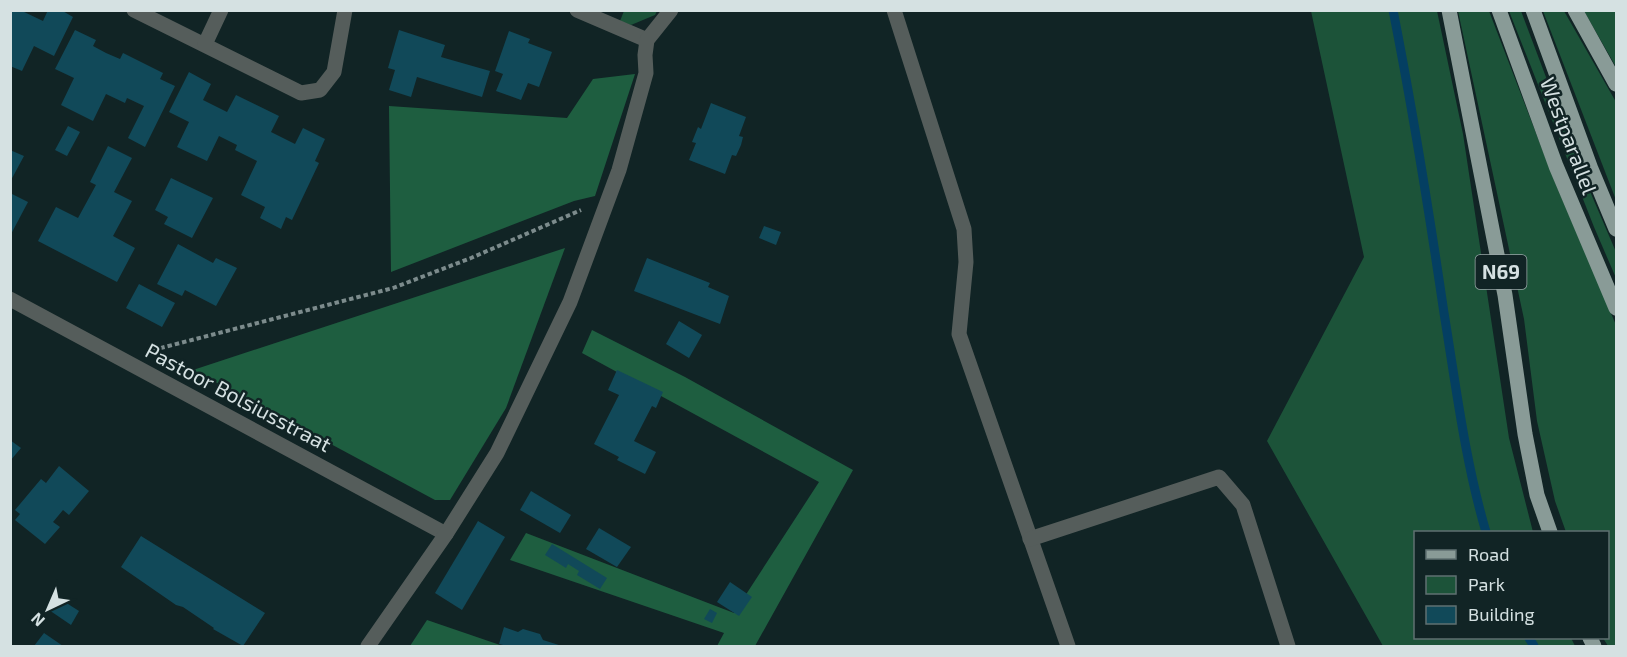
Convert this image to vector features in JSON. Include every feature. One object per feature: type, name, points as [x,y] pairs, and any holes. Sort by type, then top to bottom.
[{"type":"main road","name":"N69","points":[[1449,10],[1505,295],[1527,444],[1537,495],[1550,531]]},
{"type":"main road","name":"Westparallel","points":[[1499,10],[1556,166],[1617,308]]},
{"type":"main road","name":"Westparallel","points":[[1533,10],[1617,229]]},
{"type":"main road","points":[[1575,10],[1617,84]]},
{"type":"street","points":[[134,10],[301,93],[320,90],[334,72],[345,10]]},
{"type":"street","points":[[205,44],[221,10]]},
{"type":"street","points":[[577,10],[648,40]]},
{"type":"street","points":[[368,646],[446,534],[496,453],[570,302],[619,170],[644,82],[648,40],[670,10]]},
{"type":"street","points":[[894,10],[964,229],[966,262],[959,334],[1068,646]]},
{"type":"street","name":"Pastoor Bolsiusstraat","points":[[10,299],[446,534]]},
{"type":"street","points":[[1030,539],[1219,477],[1243,505],[1288,646]]},
{"type":"path","points":[[120,358],[393,288],[471,258],[608,198]]},
{"type":"green space","points":[[624,11],[657,11],[655,15],[631,25],[620,21]]},
{"type":"green space","points":[[1311,11],[1437,11],[1463,134],[1509,438],[1533,531],[1414,531],[1414,639],[1572,639],[1575,646],[1383,646],[1267,441],[1364,257]]},
{"type":"green space","points":[[1458,11],[1489,11],[1554,180],[1616,325],[1616,646],[1608,646],[1604,639],[1609,639],[1609,531],[1566,531],[1555,501],[1537,421],[1524,319]]},
{"type":"green space","points":[[1509,11],[1521,11],[1583,175],[1616,252],[1616,278],[1594,227]]},
{"type":"green space","points":[[1543,11],[1564,11],[1616,102],[1616,200]]},
{"type":"green space","points":[[1584,11],[1616,11],[1616,67]]},
{"type":"green space","points":[[635,74],[595,196],[574,201],[391,272],[389,106],[567,118],[593,79]]},
{"type":"green space","points":[[565,248],[506,408],[450,500],[435,500],[193,370]]},
{"type":"green space","points":[[592,330],[685,377],[853,470],[755,646],[717,646],[724,633],[510,560],[526,533],[734,613],[819,482],[582,353]]},
{"type":"green space","points":[[427,620],[503,646],[410,646]]},
{"type":"building","points":[[10,10],[20,10],[43,21],[48,10],[61,10],[73,17],[54,56],[34,46],[22,71],[10,66]]},
{"type":"building","points":[[75,30],[96,40],[93,46],[106,53],[120,59],[123,53],[163,73],[160,79],[175,86],[145,147],[128,138],[144,106],[127,98],[125,103],[106,94],[93,121],[61,105],[74,78],[55,69]]},
{"type":"building","points":[[399,30],[445,45],[441,57],[490,71],[482,97],[417,77],[411,97],[389,90],[395,70],[388,68]]},
{"type":"building","points":[[509,31],[530,39],[528,43],[552,52],[539,87],[528,83],[521,100],[496,91],[503,74],[495,71]]},
{"type":"building","points":[[189,72],[211,84],[203,100],[227,112],[236,95],[279,116],[271,132],[295,144],[303,128],[325,139],[315,161],[319,163],[292,220],[286,217],[281,229],[260,218],[265,207],[241,195],[257,161],[235,150],[237,145],[219,136],[207,161],[177,147],[189,122],[169,112]]},
{"type":"building","points":[[711,103],[746,117],[739,136],[743,137],[741,145],[736,156],[732,155],[725,174],[689,160],[696,143],[692,142],[698,127],[701,129]]},
{"type":"building","points":[[68,126],[80,132],[67,156],[55,150]]},
{"type":"building","points":[[108,146],[132,158],[114,192],[132,201],[113,236],[135,248],[117,282],[38,241],[56,207],[78,218],[96,185],[90,182]]},
{"type":"building","points":[[10,150],[24,156],[10,182]]},
{"type":"building","points":[[171,178],[213,198],[192,238],[164,224],[168,217],[155,210]]},
{"type":"building","points":[[10,193],[28,202],[10,236]]},
{"type":"building","points":[[764,226],[781,232],[776,245],[759,238]]},
{"type":"building","points":[[178,244],[213,263],[216,258],[237,268],[216,306],[185,290],[182,296],[157,284]]},
{"type":"building","points":[[647,258],[710,283],[708,287],[729,296],[720,324],[634,291]]},
{"type":"building","points":[[139,284],[175,303],[162,327],[126,308]]},
{"type":"building","points":[[679,321],[702,335],[689,358],[666,344]]},
{"type":"building","points":[[617,370],[663,392],[656,408],[652,406],[634,441],[656,452],[645,474],[617,460],[619,457],[594,444],[619,395],[608,390]]},
{"type":"building","points":[[10,440],[21,448],[10,461]]},
{"type":"building","points":[[59,466],[89,491],[69,515],[63,510],[53,522],[60,527],[45,544],[15,520],[20,514],[15,510],[41,479],[46,483]]},
{"type":"building","points":[[531,491],[571,515],[560,533],[520,510]]},
{"type":"building","points":[[478,521],[505,537],[462,610],[435,593]]},
{"type":"building","points":[[599,528],[631,547],[617,567],[586,549]]},
{"type":"building","points":[[141,536],[265,613],[243,646],[213,629],[121,567]]},
{"type":"building","points":[[552,544],[607,578],[600,589],[577,575],[579,571],[568,564],[566,568],[545,555]]},
{"type":"building","points":[[730,582],[752,597],[739,616],[717,602]]},
{"type":"building","points":[[57,597],[79,611],[71,625],[49,610]]},
{"type":"building","points":[[710,609],[717,613],[712,623],[704,619]]},
{"type":"building","points":[[504,627],[518,632],[523,629],[540,634],[543,640],[562,646],[499,644]]},
{"type":"building","points":[[44,633],[63,646],[34,646]]},
{"type":"waterway","points":[[1393,10],[1462,423],[1472,478],[1486,531]]},
{"type":"waterway","points":[[1530,639],[1534,646]]}]
